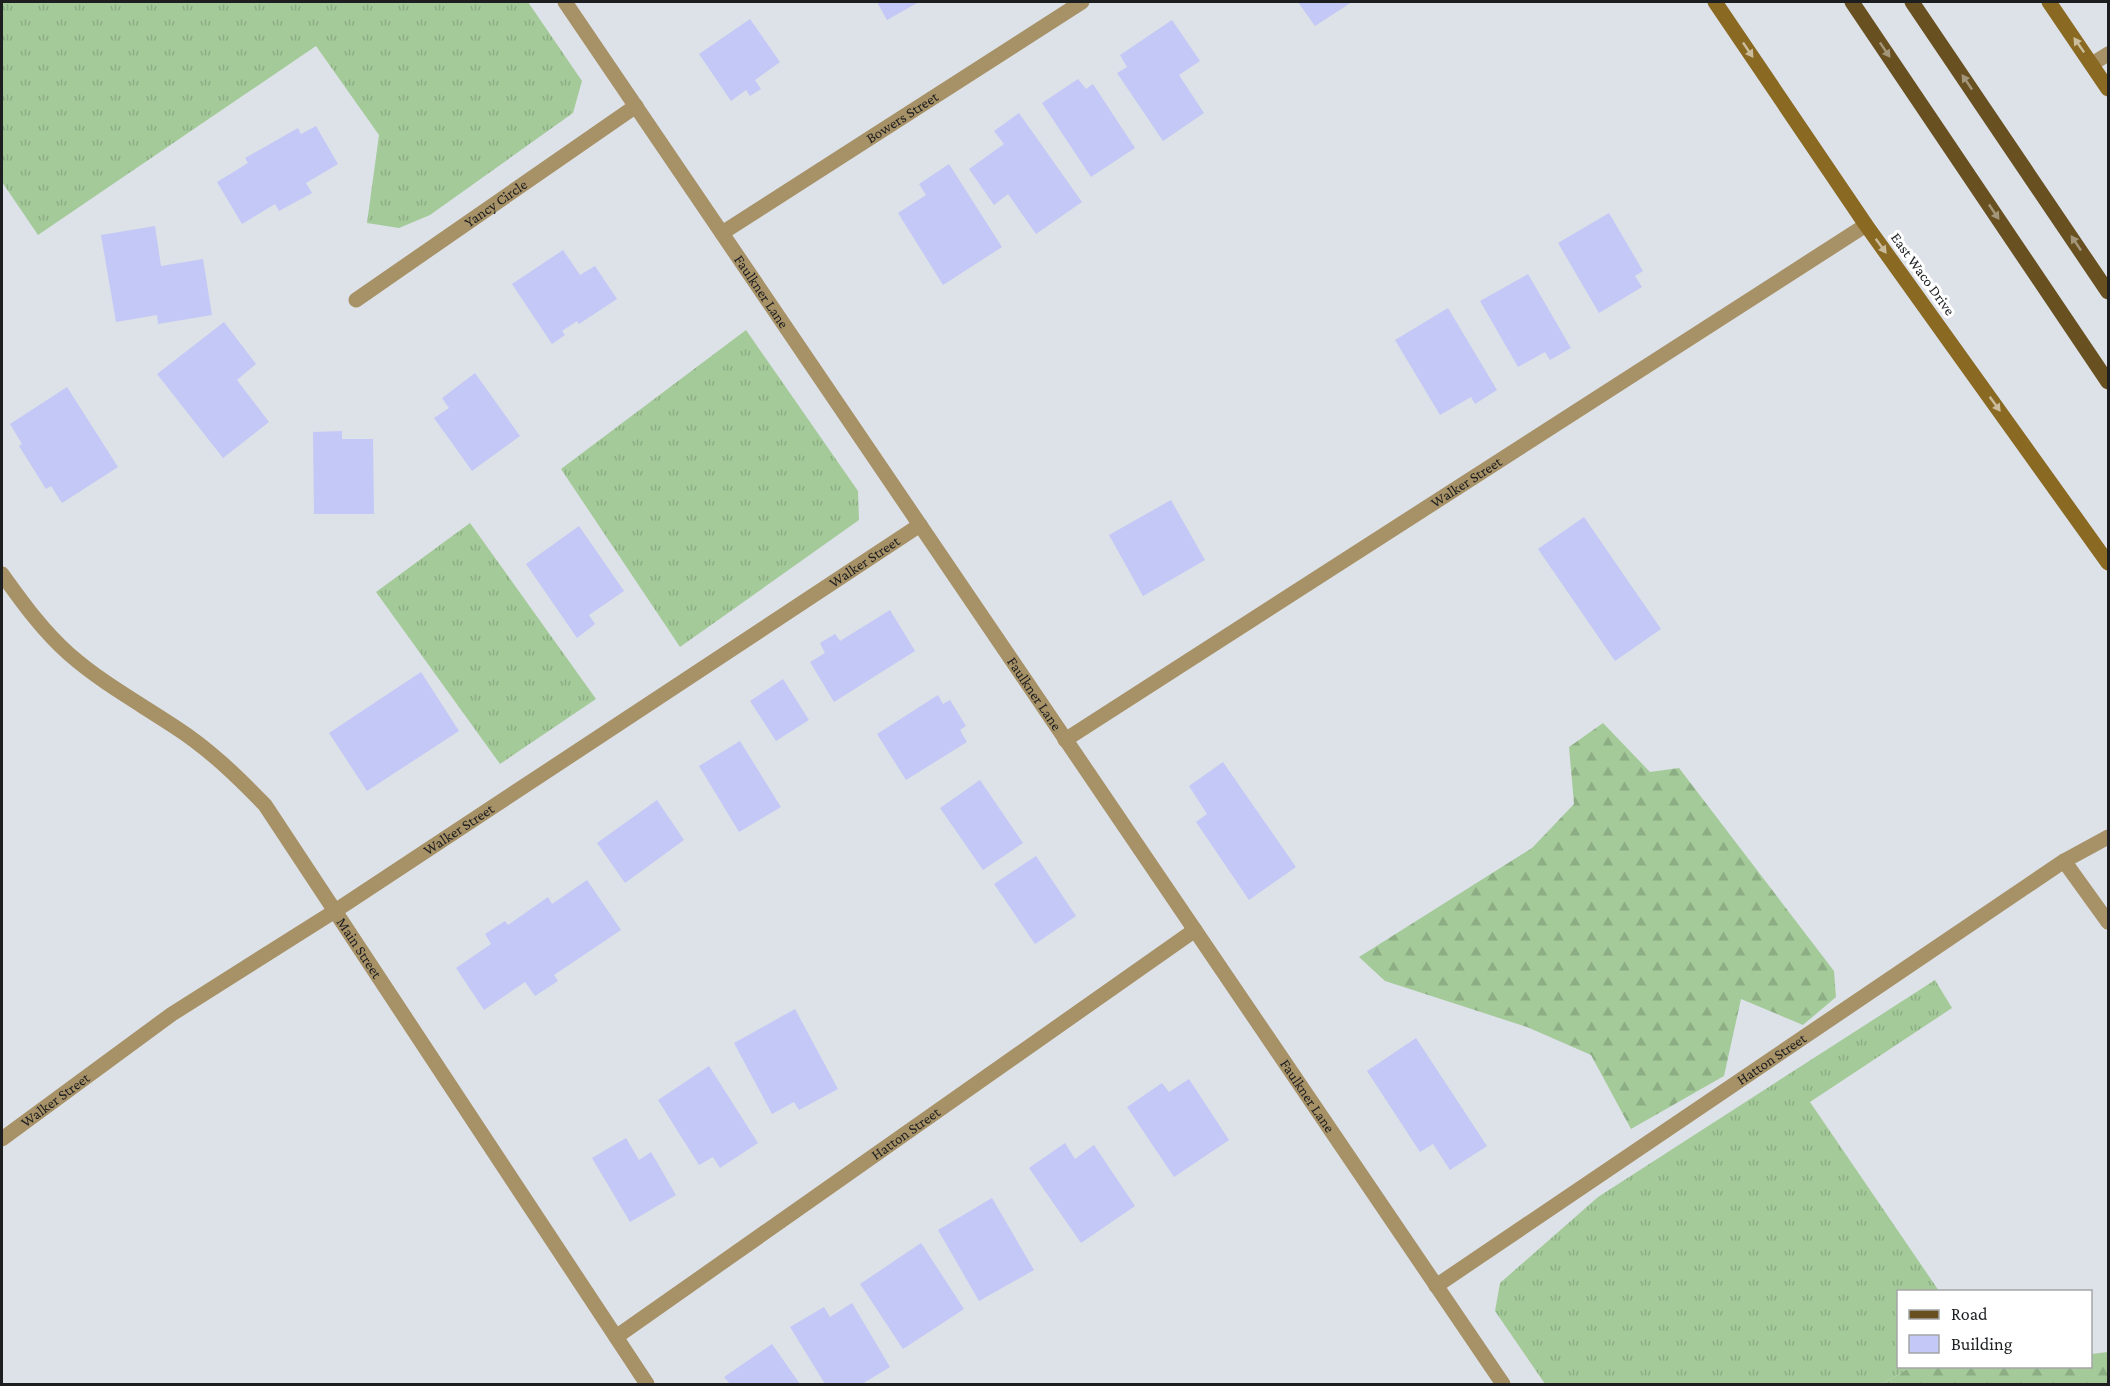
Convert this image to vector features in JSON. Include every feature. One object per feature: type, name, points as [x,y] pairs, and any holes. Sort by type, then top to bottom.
[{"type":"main road","name":"East Waco Drive","points":[[1715,2],[1866,225],[2109,563]]},
{"type":"main road","points":[[1852,2],[2109,382]]},
{"type":"main road","points":[[1912,2],[2109,292]]},
{"type":"main road","points":[[2049,2],[2109,89]]},
{"type":"street","name":"Faulkner Lane","points":[[565,2],[1503,1384]]},
{"type":"street","name":"Bowers Street","points":[[722,233],[1082,2]]},
{"type":"street","points":[[2092,64],[2109,54]]},
{"type":"street","name":"Yancy Circle","points":[[356,300],[636,106]]},
{"type":"street","name":"Walker Street","points":[[1065,740],[1866,225]]},
{"type":"street","name":"Walker Street","points":[[2,1139],[172,1014],[335,911],[920,525]]},
{"type":"street","name":"Main Street","points":[[2,574],[35,620],[69,654],[114,690],[176,728],[224,764],[265,805],[647,1384]]},
{"type":"street","name":"Hatton Street","points":[[1436,1286],[2064,861],[2109,837]]},
{"type":"street","points":[[2064,861],[2109,922]]},
{"type":"street","name":"Hatton Street","points":[[616,1336],[1195,930]]},
{"type":"green space","points":[[2,2],[528,2],[582,81],[573,113],[430,215],[399,228],[367,223],[379,135],[316,46],[38,235],[2,182]]},
{"type":"green space","points":[[746,330],[858,491],[859,520],[680,647],[561,469]]},
{"type":"green space","points":[[470,523],[596,699],[500,764],[376,592]]},
{"type":"green space","points":[[1603,723],[1650,772],[1679,768],[1834,971],[1836,997],[1803,1025],[1741,999],[1724,1076],[1631,1129],[1591,1055],[1527,1027],[1385,981],[1359,957],[1532,848],[1574,804],[1569,747]]},
{"type":"green space","points":[[1935,980],[1952,1008],[1810,1102],[1938,1290],[1897,1290],[1897,1368],[1909,1368],[1882,1384],[1545,1384],[1495,1311],[1500,1283],[1598,1197]]},
{"type":"green space","points":[[2108,1352],[2108,1384],[1882,1384],[1909,1368],[2092,1368],[2092,1354]]},
{"type":"building","points":[[877,2],[919,2],[887,20]]},
{"type":"building","points":[[1298,2],[1352,2],[1315,26]]},
{"type":"building","points":[[750,19],[780,62],[755,80],[761,89],[750,96],[746,90],[731,101],[699,54]]},
{"type":"building","points":[[1172,20],[1200,61],[1179,75],[1204,113],[1163,141],[1117,73],[1127,67],[1120,55]]},
{"type":"building","points":[[1078,79],[1086,89],[1093,84],[1135,148],[1091,177],[1042,103]]},
{"type":"building","points":[[1019,113],[1082,202],[1036,234],[1008,194],[994,205],[969,169],[1004,144],[994,131]]},
{"type":"building","points":[[316,126],[338,164],[306,183],[312,193],[279,211],[275,204],[242,224],[217,182],[248,163],[245,158],[298,128],[301,134]]},
{"type":"building","points":[[949,164],[1002,247],[943,285],[898,213],[926,195],[919,184]]},
{"type":"building","points":[[1609,213],[1643,271],[1635,276],[1642,287],[1599,313],[1558,243]]},
{"type":"building","points":[[155,226],[161,266],[203,259],[212,315],[158,324],[157,315],[116,322],[101,235]]},
{"type":"building","points":[[563,250],[580,275],[595,266],[617,299],[579,324],[577,321],[562,331],[565,335],[552,344],[512,284]]},
{"type":"building","points":[[1528,274],[1571,348],[1550,360],[1545,352],[1518,367],[1480,301]]},
{"type":"building","points":[[1448,308],[1497,390],[1475,404],[1471,397],[1440,415],[1395,340]]},
{"type":"building","points":[[224,322],[256,364],[237,380],[269,422],[223,458],[157,374]]},
{"type":"building","points":[[475,373],[520,436],[472,471],[434,418],[449,408],[442,398]]},
{"type":"building","points":[[67,387],[118,467],[62,503],[51,486],[46,489],[19,446],[22,444],[10,424]]},
{"type":"building","points":[[342,431],[342,439],[373,439],[374,514],[314,514],[313,432]]},
{"type":"building","points":[[1171,500],[1205,560],[1143,596],[1109,535]]},
{"type":"building","points":[[1584,517],[1661,629],[1615,661],[1538,549]]},
{"type":"building","points":[[579,526],[624,591],[589,615],[595,624],[577,638],[526,564]]},
{"type":"building","points":[[890,610],[915,651],[834,702],[810,662],[825,653],[820,643],[835,634],[840,641]]},
{"type":"building","points":[[421,672],[459,731],[367,791],[329,733]]},
{"type":"building","points":[[783,679],[809,720],[776,741],[750,701]]},
{"type":"building","points":[[938,695],[943,704],[950,700],[966,726],[960,730],[967,742],[906,780],[877,734]]},
{"type":"building","points":[[740,741],[781,807],[739,832],[699,766]]},
{"type":"building","points":[[1223,762],[1296,867],[1249,900],[1196,822],[1207,814],[1189,786]]},
{"type":"building","points":[[980,780],[1023,843],[983,870],[940,808]]},
{"type":"building","points":[[657,800],[684,840],[625,883],[597,843]]},
{"type":"building","points":[[1036,856],[1076,916],[1035,944],[994,884]]},
{"type":"building","points":[[587,880],[621,930],[554,975],[558,981],[535,996],[525,982],[484,1010],[456,968],[491,944],[485,934],[505,921],[508,925],[548,897],[552,904]]},
{"type":"building","points":[[795,1009],[838,1089],[799,1110],[794,1102],[772,1114],[734,1043]]},
{"type":"building","points":[[1416,1038],[1487,1146],[1450,1170],[1433,1144],[1420,1152],[1367,1071]]},
{"type":"building","points":[[709,1066],[758,1143],[720,1168],[713,1157],[699,1165],[658,1100]]},
{"type":"building","points":[[1189,1079],[1229,1140],[1174,1177],[1127,1107],[1162,1083],[1169,1092]]},
{"type":"building","points":[[626,1138],[639,1160],[651,1152],[676,1195],[630,1222],[592,1158]]},
{"type":"building","points":[[1065,1143],[1075,1159],[1094,1145],[1135,1206],[1081,1243],[1029,1168]]},
{"type":"building","points":[[992,1198],[1034,1270],[979,1301],[938,1230]]},
{"type":"building","points":[[921,1243],[964,1309],[903,1349],[860,1284]]},
{"type":"building","points":[[852,1303],[890,1367],[862,1384],[825,1384],[790,1327],[824,1307],[830,1317]]},
{"type":"building","points":[[772,1344],[800,1384],[730,1384],[724,1377]]}]
